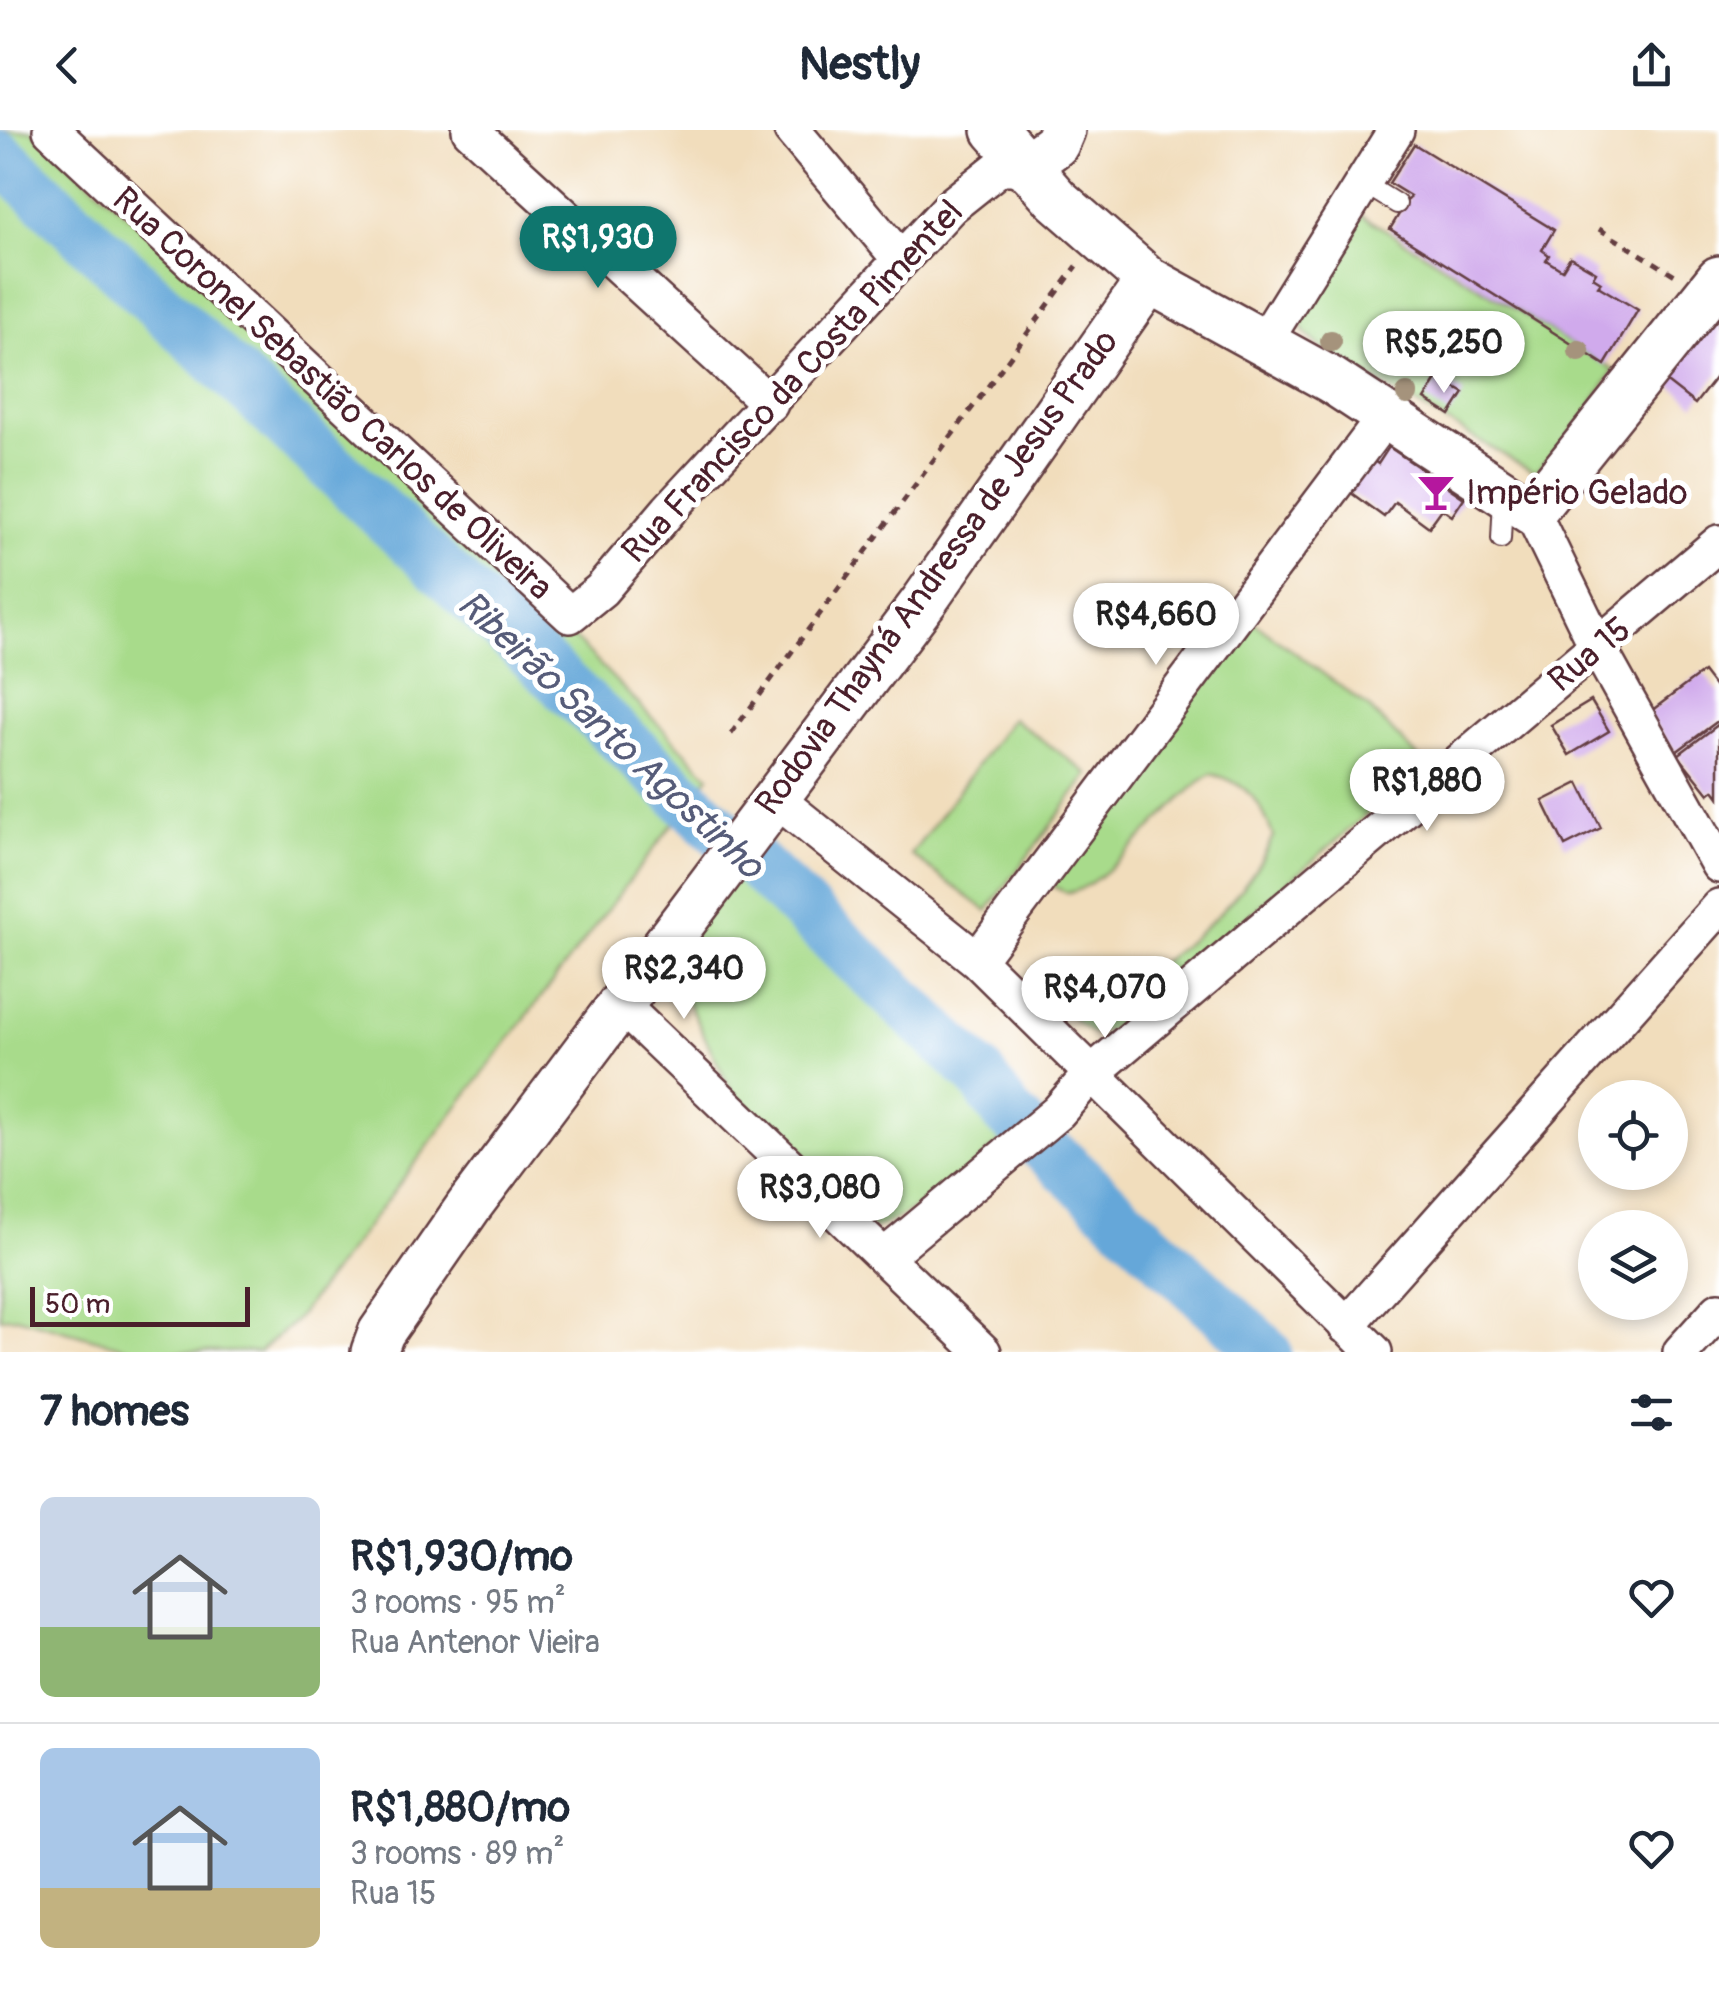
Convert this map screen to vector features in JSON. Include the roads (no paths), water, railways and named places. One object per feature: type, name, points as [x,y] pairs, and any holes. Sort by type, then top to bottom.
[{"type":"street","name":"Rua Coronel Sebastião Carlos de Oliveira","points":[[52,130],[570,615]]},
{"type":"street","points":[[470,130],[770,404]]},
{"type":"street","points":[[792,130],[900,259]]},
{"type":"street","points":[[995,130],[1024,167],[1098,238],[1149,280],[1264,342],[1386,416],[1512,514],[1598,648],[1719,865]]},
{"type":"street","points":[[1024,167],[1056,144],[1062,130]]},
{"type":"street","points":[[1264,342],[1396,130]]},
{"type":"street","name":"Rua Francisco da Costa Pimentel","points":[[570,615],[602,590],[669,510],[900,259],[981,178],[1000,167],[1024,167]]},
{"type":"street","name":"Rodovia Thayná Andressa de Jesus Prado","points":[[374,1352],[381,1333],[469,1206],[925,600],[1149,280]]},
{"type":"street","points":[[1512,514],[1704,286]]},
{"type":"street","points":[[977,960],[1386,416]]},
{"type":"street","name":"Rua 15","points":[[884,1256],[1058,1112],[1092,1074],[1719,544]]},
{"type":"street","points":[[765,810],[977,960],[1374,1352]]},
{"type":"street","points":[[1346,1326],[1719,907]]},
{"type":"street","points":[[622,1006],[983,1352]]},
{"type":"street","points":[[1681,1352],[1719,1310]]},
{"type":"lane","points":[[1363,183],[1398,204]]},
{"type":"waterway","name":"Ribeirão Santo Agostinho","points":[[0,156],[979,1074],[1008,1114],[1266,1352]]},
{"type":"place","name":"Império Gelado","points":[[1436,492]]}]
